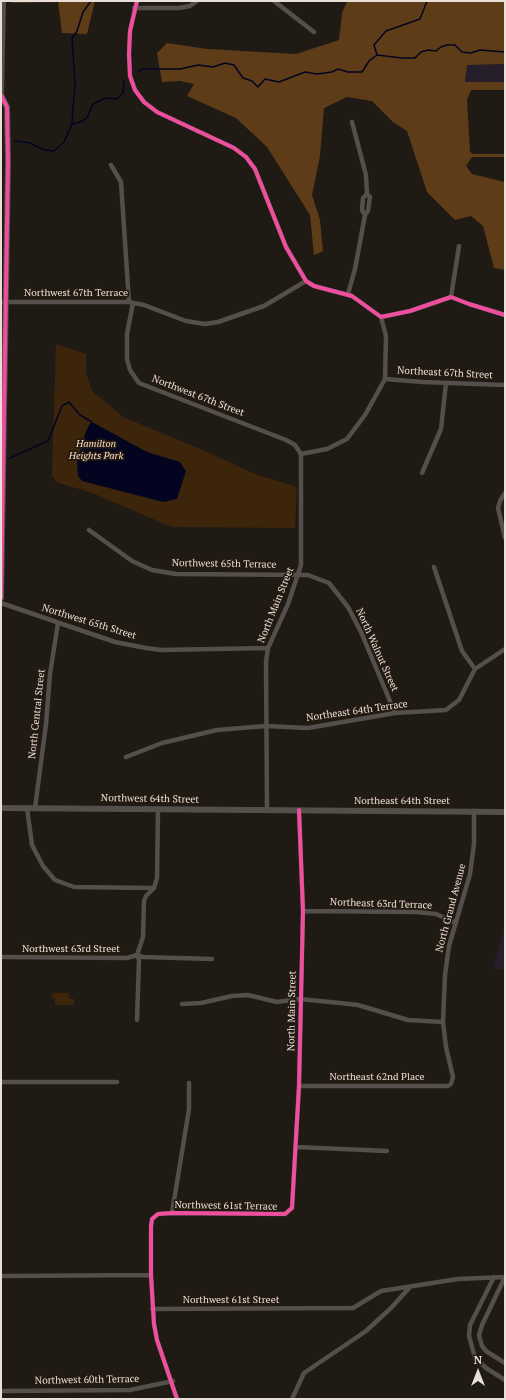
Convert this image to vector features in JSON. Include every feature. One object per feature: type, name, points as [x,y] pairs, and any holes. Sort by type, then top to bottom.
[{"type":"street","points":[[1,598],[2,406],[8,162],[4,136],[7,107],[1,95],[3,1]]},
{"type":"street","points":[[137,1],[134,8],[130,31],[129,54],[130,76],[135,90],[144,102],[157,112],[234,148],[246,157],[255,169],[286,247],[306,281],[314,286],[348,294],[363,302],[381,317],[386,336],[385,379]]},
{"type":"street","points":[[134,8],[175,9],[186,7],[197,1]]},
{"type":"street","points":[[274,1],[314,32]]},
{"type":"street","points":[[348,294],[355,269],[365,215],[368,211],[370,197],[367,194],[366,175],[352,122]]},
{"type":"street","name":"Northwest 67th Street","points":[[111,165],[120,182],[131,302],[126,359],[130,370],[139,382],[286,440],[295,445],[301,454]]},
{"type":"street","points":[[451,297],[459,246]]},
{"type":"street","name":"Northwest 67th Terrace","points":[[4,302],[131,302],[186,321],[212,323],[264,306],[306,281]]},
{"type":"street","points":[[381,317],[410,310],[451,297],[475,307],[505,315]]},
{"type":"street","name":"Northeast 67th Street","points":[[301,454],[327,449],[347,439],[365,415],[385,379],[505,385]]},
{"type":"street","points":[[422,473],[441,429],[446,383]]},
{"type":"street","name":"North Main Street","points":[[267,810],[266,662],[268,648],[299,574],[302,549],[301,454]]},
{"type":"street","points":[[505,493],[498,508],[505,538]]},
{"type":"street","name":"Northwest 65th Terrace","points":[[89,530],[132,560],[152,570],[176,574],[299,574]]},
{"type":"street","points":[[434,567],[462,652],[475,669],[505,649]]},
{"type":"street","name":"North Walnut Street","points":[[299,574],[312,576],[329,583],[348,607],[367,645],[395,713]]},
{"type":"street","name":"Northwest 65th Street","points":[[1,603],[116,642],[146,648],[161,650],[268,648]]},
{"type":"street","name":"North Central Street","points":[[35,808],[46,724],[50,674],[58,622]]},
{"type":"street","name":"Northeast 64th Terrace","points":[[126,757],[162,743],[201,733],[234,728],[266,726],[308,728],[395,713],[446,710],[452,708],[459,700],[475,669]]},
{"type":"street","name":"Northwest 64th Street","points":[[1,808],[299,810]]},
{"type":"street","points":[[27,808],[32,845],[43,866],[55,880],[74,887],[154,888]]},
{"type":"street","points":[[137,1020],[139,960],[137,955],[143,937],[144,901],[154,888],[157,872],[158,809]]},
{"type":"street","name":"North Main Street","points":[[291,1211],[296,1147],[303,911],[299,810]]},
{"type":"street","name":"Northeast 64th Street","points":[[299,810],[505,812]]},
{"type":"street","name":"North Grand Avenue","points":[[452,1080],[443,1022],[446,963],[470,874],[474,844],[474,811]]},
{"type":"street","name":"Northeast 63rd Terrace","points":[[303,911],[416,912],[436,914],[456,923]]},
{"type":"street","name":"Northwest 63rd Street","points":[[1,957],[127,958],[137,955],[143,957],[212,959]]},
{"type":"street","points":[[182,1004],[201,1003],[236,995],[248,995],[278,1002],[300,999],[358,1006],[408,1020],[443,1022]]},
{"type":"street","name":"Northeast 62nd Place","points":[[298,1086],[448,1086],[452,1080]]},
{"type":"street","points":[[1,1082],[117,1082]]},
{"type":"street","points":[[172,1213],[189,1109],[189,1083]]},
{"type":"street","points":[[296,1147],[387,1151]]},
{"type":"street","name":"Northwest 61st Terrace","points":[[151,1275],[151,1222],[155,1216],[172,1213],[285,1214],[291,1211]]},
{"type":"street","points":[[1,1276],[151,1275],[152,1309],[157,1340],[177,1399]]},
{"type":"street","points":[[494,1277],[470,1325],[469,1336],[475,1358],[486,1368],[505,1380]]},
{"type":"street","points":[[505,1277],[482,1325],[479,1335],[482,1346],[486,1352],[505,1363]]},
{"type":"street","name":"Northwest 61st Street","points":[[152,1309],[353,1308],[381,1291],[458,1279],[505,1277]]},
{"type":"street","points":[[292,1399],[304,1373],[366,1331],[391,1308],[410,1287]]},
{"type":"street","name":"Northwest 60th Terrace","points":[[1,1391],[130,1390],[172,1382]]},
{"type":"shaded area","points":[[12,1],[95,1],[87,34],[62,33],[58,2],[12,3]]},
{"type":"shaded area","points":[[347,1],[505,1],[505,64],[467,65],[465,82],[505,82],[505,90],[471,90],[467,100],[470,152],[473,154],[505,154],[505,157],[472,157],[466,166],[472,174],[505,182],[505,270],[494,268],[483,226],[471,216],[455,220],[427,192],[407,131],[393,122],[372,101],[347,97],[324,108],[320,156],[312,195],[320,220],[323,251],[314,255],[310,215],[267,147],[236,118],[187,96],[194,84],[180,81],[162,82],[157,53],[167,43],[207,49],[296,54],[339,40],[342,13]]},
{"type":"shaded area","points":[[505,64],[505,82],[465,83],[467,65]]},
{"type":"shaded area","points":[[505,926],[505,969],[493,969]]},
{"type":"green space","name":"Hamilton Heights Park","points":[[56,344],[86,354],[86,373],[92,391],[123,417],[203,450],[255,474],[297,487],[295,528],[172,527],[90,492],[58,483],[52,476]]},
{"type":"green space","points":[[52,993],[69,993],[69,999],[74,999],[74,1005],[55,1005],[55,998],[52,998]]},
{"type":"water","points":[[92,422],[147,452],[180,462],[186,471],[177,499],[163,502],[82,481],[78,476],[77,462],[85,434],[90,423]]},
{"type":"waterway","points":[[72,123],[75,84],[72,38],[77,31],[83,12],[91,1]]},
{"type":"waterway","points":[[377,55],[374,45],[386,31],[420,19],[427,1]]},
{"type":"waterway","points":[[138,72],[143,69],[180,69],[198,65],[213,67],[225,63],[234,65],[243,78],[252,81],[258,87],[265,79],[279,82],[305,72],[317,74],[332,72],[338,69],[348,72],[362,72],[369,61],[377,55],[415,58],[421,52],[428,50],[436,51],[447,45],[455,45],[462,52],[471,53],[480,50],[505,52]]},
{"type":"waterway","points":[[15,141],[30,143],[44,150],[54,151],[64,142],[72,124],[78,123],[87,118],[93,104],[105,98],[117,99],[123,93],[124,81]]},
{"type":"waterway","points":[[10,458],[48,441],[62,406],[69,402],[80,415],[92,422]]},
{"type":"cycle path","points":[[137,1],[130,31],[129,54],[130,76],[135,90],[144,102],[157,112],[234,148],[246,157],[255,169],[286,247],[306,281],[314,286],[352,296],[381,317],[410,311],[451,297],[505,315]]},
{"type":"cycle path","points":[[1,95],[7,107],[8,162],[1,598]]},
{"type":"cycle path","points":[[177,1399],[157,1340],[154,1324],[151,1275],[152,1219],[158,1214],[172,1213],[285,1214],[292,1208],[299,1086],[303,911],[299,810]]}]
